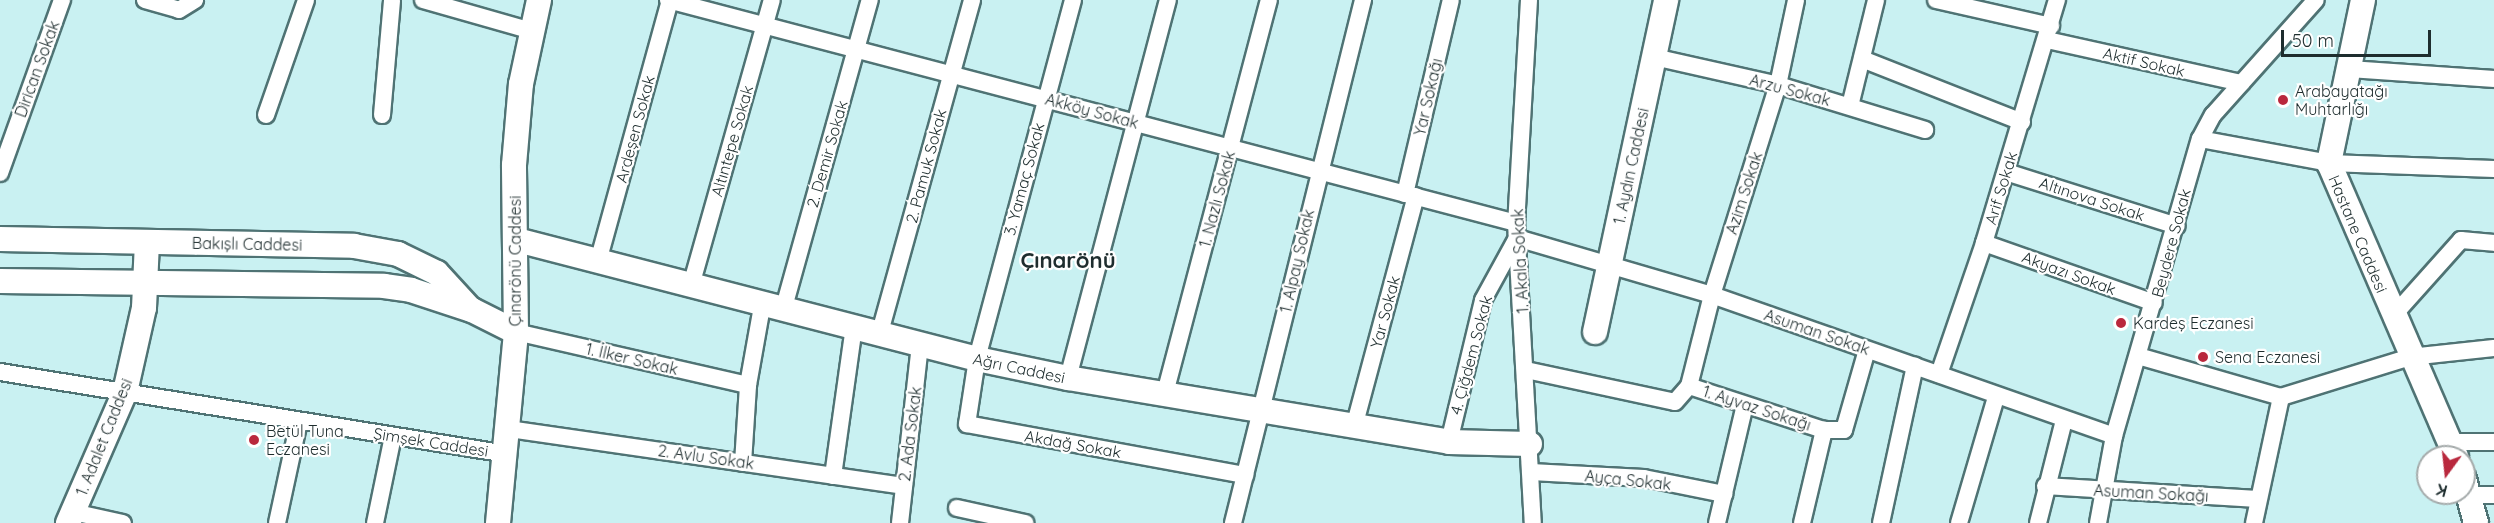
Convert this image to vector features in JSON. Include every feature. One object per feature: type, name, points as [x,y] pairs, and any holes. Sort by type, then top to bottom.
[{"type":"street","name":"Dirican Sokak","points":[[0,173],[62,0]]},
{"type":"street","points":[[145,0],[179,10],[195,0]]},
{"type":"street","points":[[266,114],[306,0]]},
{"type":"street","points":[[382,115],[392,0]]},
{"type":"street","points":[[423,0],[532,31]]},
{"type":"street","name":"Çınarönü Caddesi","points":[[500,523],[516,332],[517,240],[514,165],[521,84],[539,0]]},
{"type":"street","name":"Akköy Sokak","points":[[669,0],[1411,195],[1516,230]]},
{"type":"street","name":"Ardeşen Sokak","points":[[599,258],[669,0]]},
{"type":"street","name":"Altıntepe Sokak","points":[[692,282],[772,0]]},
{"type":"street","name":"2. Demir Sokak","points":[[743,463],[748,385],[870,0]]},
{"type":"street","name":"2. Pamuk Sokak","points":[[880,332],[972,0]]},
{"type":"street","name":"3. Yamaç Sokak","points":[[976,359],[1073,0]]},
{"type":"street","points":[[1068,378],[1168,0]]},
{"type":"street","name":"1. Nazlı Sokak","points":[[1164,398],[1269,0]]},
{"type":"street","name":"1. Alpay Sokak","points":[[1235,523],[1318,171],[1364,0]]},
{"type":"street","name":"Yar Sokağı","points":[[1411,195],[1451,0]]},
{"type":"street","name":"1. Akala Sokak","points":[[1529,0],[1516,230],[1526,370],[1533,523]]},
{"type":"street","name":"1. Aydın Caddesi","points":[[1595,332],[1666,0]]},
{"type":"street","name":"Azim Sokak","points":[[1689,386],[1712,295],[1778,85],[1796,0]]},
{"type":"street","points":[[1850,106],[1876,0]]},
{"type":"street","name":"Aktif Sokak","points":[[1936,0],[2049,33],[2241,83]]},
{"type":"street","name":"Arif Sokak","points":[[1939,374],[1984,243],[2049,33],[2057,0]]},
{"type":"street","name":"Beydere Sokak","points":[[2098,523],[2106,491],[2114,436],[2177,226],[2200,139],[2213,115],[2316,0]]},
{"type":"street","name":"Hastane Caddesi","points":[[2363,0],[2329,163],[2410,357],[2451,445]]},
{"type":"street","name":"Arzu Sokak","points":[[1654,57],[1778,85],[1925,130]]},
{"type":"street","points":[[1862,59],[2022,122]]},
{"type":"street","points":[[2350,69],[2494,79]]},
{"type":"street","points":[[2200,139],[2329,163],[2494,169]]},
{"type":"street","name":"Altınova Sokak","points":[[2006,172],[2177,226]]},
{"type":"street","name":"Yar Sokak","points":[[1354,427],[1411,195]]},
{"type":"street","name":"Asuman Sokak","points":[[1516,230],[1712,295],[1939,374],[1996,397],[2114,436]]},
{"type":"street","name":"4. Çiğdem Sokak","points":[[1449,442],[1483,300],[1516,230]]},
{"type":"street","name":"Bakışlı Caddesi","points":[[0,239],[354,246],[398,254],[437,273],[472,310]]},
{"type":"street","name":"Ağrı Caddesi","points":[[517,240],[692,282],[976,359],[1164,398],[1263,409],[1354,427],[1449,442],[1530,444]]},
{"type":"street","points":[[2393,316],[2462,240],[2494,243]]},
{"type":"street","name":"1. Adalet Caddesi","points":[[70,517],[125,392],[144,308],[147,242]]},
{"type":"street","name":"Akyazı Sokak","points":[[1984,243],[2154,303]]},
{"type":"street","name":"Bakışlı Caddesi","points":[[0,281],[384,286],[411,290],[472,310],[516,332]]},
{"type":"street","points":[[834,476],[854,326]]},
{"type":"street","name":"1. İlker Sokak","points":[[516,332],[748,385]]},
{"type":"street","name":"2. Ada Sokak","points":[[900,523],[921,344]]},
{"type":"street","points":[[2138,356],[2281,397],[2410,357],[2494,348]]},
{"type":"street","name":"1. Ayvaz Sokağı","points":[[1526,370],[1676,402],[1689,386],[1824,430],[1844,430],[1867,350]]},
{"type":"street","name":"Akdağ Sokak","points":[[976,359],[967,424],[1245,475]]},
{"type":"street","points":[[1881,523],[1915,366]]},
{"type":"street","name":"Şimşek Caddesi","points":[[0,372],[507,454]]},
{"type":"street","points":[[1959,523],[1996,397]]},
{"type":"street","points":[[2254,523],[2281,397]]},
{"type":"street","points":[[1717,523],[1745,405]]},
{"type":"street","points":[[2038,523],[2045,486],[2064,420]]},
{"type":"street","points":[[277,523],[299,421]]},
{"type":"street","name":"2. Avlu Sokak","points":[[509,429],[904,486]]},
{"type":"street","points":[[1802,523],[1824,430]]},
{"type":"street","points":[[375,523],[393,436]]},
{"type":"street","points":[[2476,446],[2494,442]]},
{"type":"street","name":"Ayça Sokak","points":[[1531,472],[1644,478],[1724,494]]},
{"type":"street","name":"Asuman Sokağı","points":[[2045,486],[2258,499]]},
{"type":"street","points":[[2476,490],[2494,495]]},
{"type":"street","points":[[2472,505],[2476,523]]},
{"type":"street","points":[[957,508],[1025,523]]},
{"type":"street","points":[[70,517],[123,523]]},
{"type":"place","name":"Arabayatağı Muhtarlığı","points":[[2283,100]]},
{"type":"place","name":"Kardeş Eczanesi","points":[[2121,323]]},
{"type":"place","name":"Sena Eczanesi","points":[[2203,357]]},
{"type":"place","name":"Betül Tuna Eczanesi","points":[[254,440]]},
{"type":"district","name":"Çınarönü","points":[[1068,261]]}]
